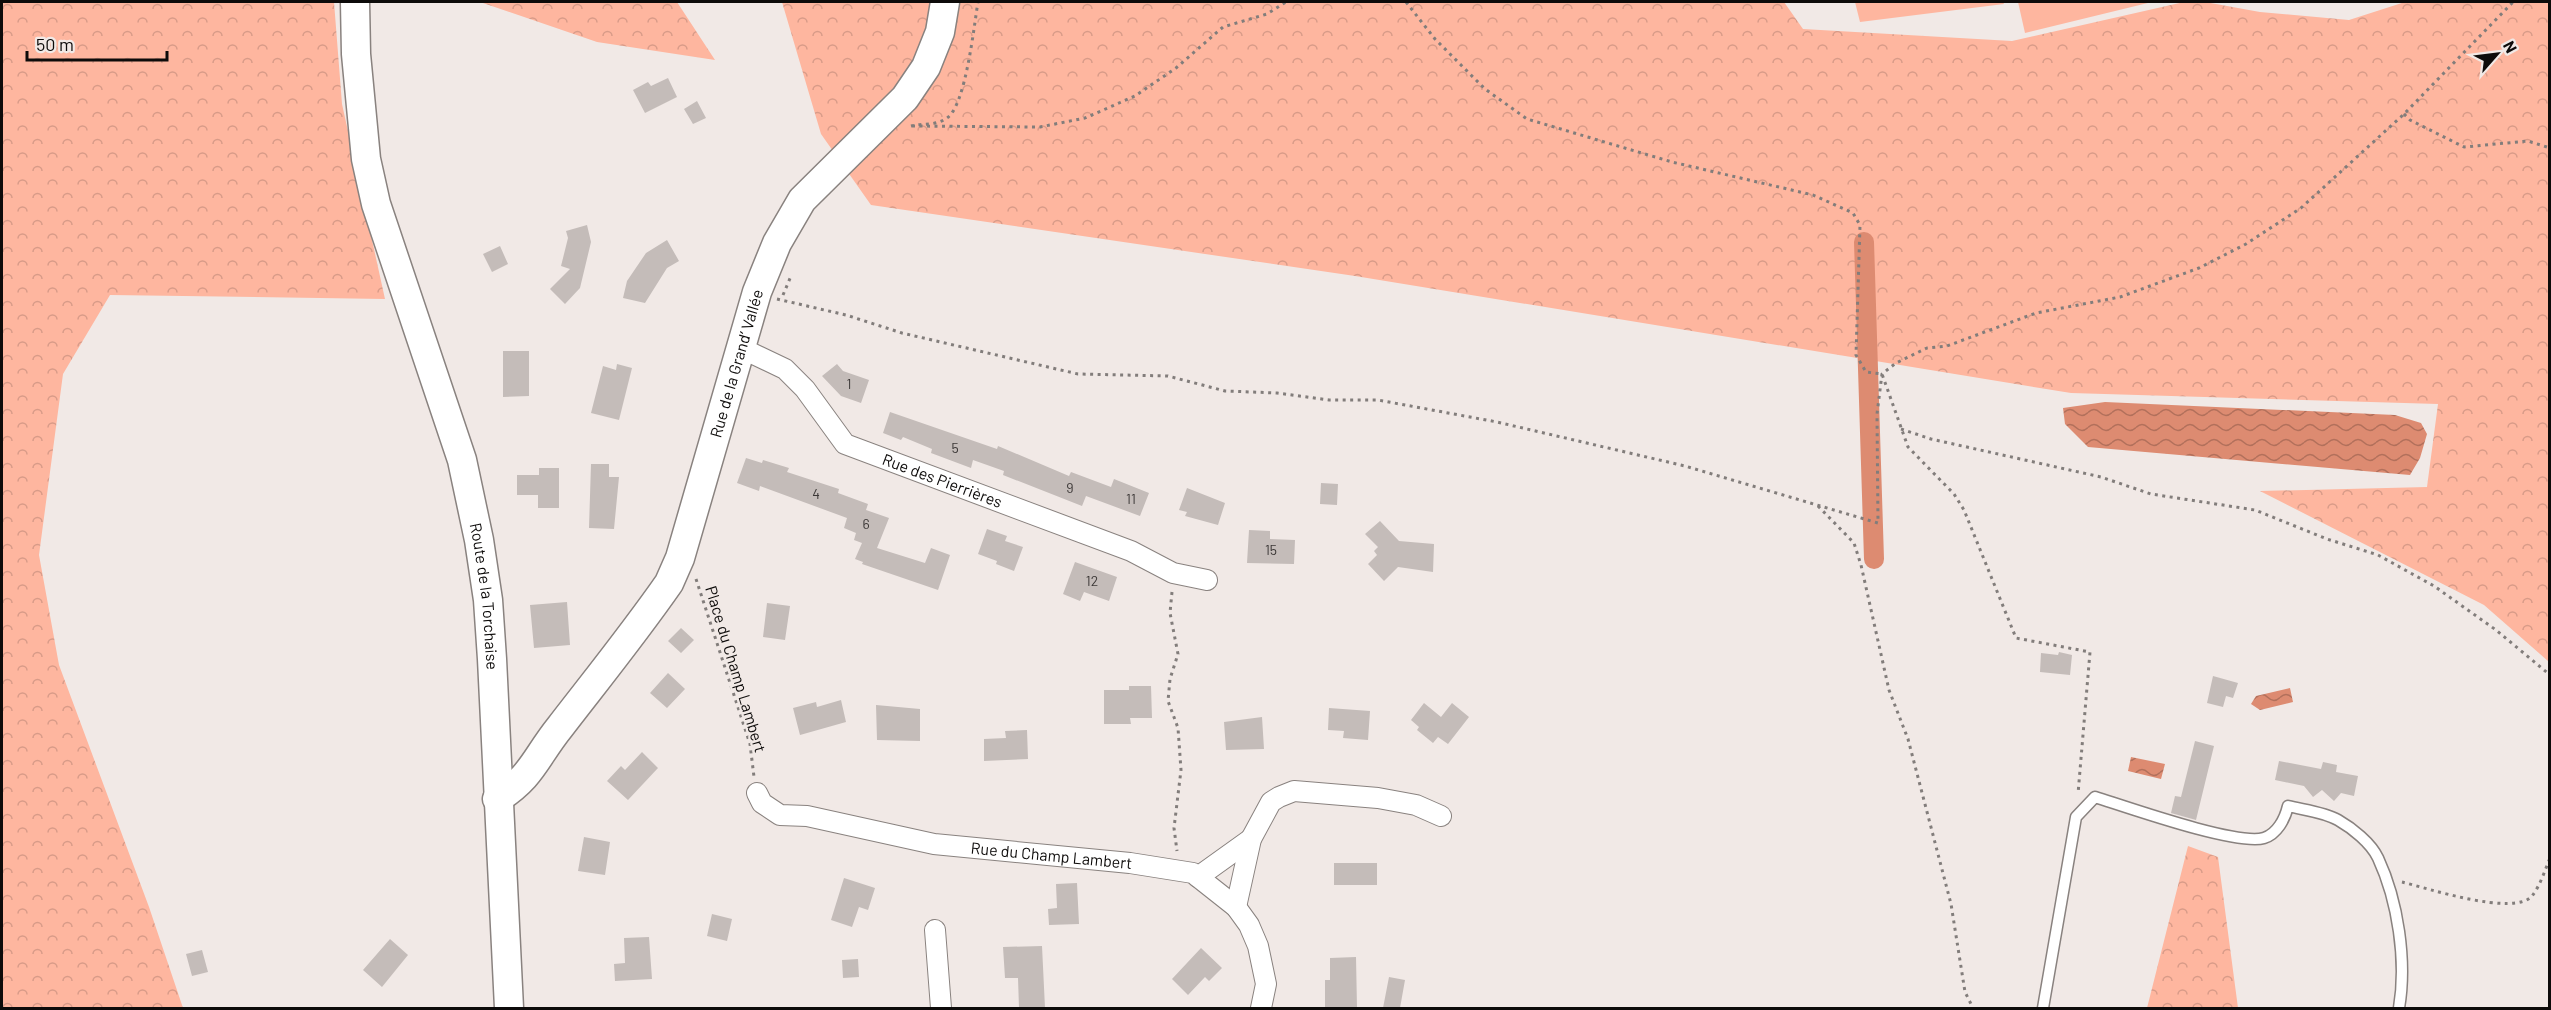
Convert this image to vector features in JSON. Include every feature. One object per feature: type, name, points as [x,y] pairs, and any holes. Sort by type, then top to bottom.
[{"type":"main road","name":"Route de la Torchaise","points":[[355,2],[364,137],[375,198],[462,460],[479,540],[488,600],[509,1008]]},
{"type":"main road","name":"Rue de la Grand’ Vallée","points":[[497,799],[522,782],[548,742],[669,583],[680,558],[757,292],[777,243],[802,200],[905,98],[926,67],[940,32],[945,2]]},
{"type":"main road","name":"Rue de la Grand’ Vallée","points":[[497,757],[519,756],[548,742]]},
{"type":"street","name":"Rue des Pierrières","points":[[741,348],[785,369],[805,389],[845,444],[1121,547],[1173,573],[1207,580]]},
{"type":"street","points":[[1236,907],[1251,838],[1271,802],[1294,791],[1378,798],[1416,805],[1441,816]]},
{"type":"street","name":"Rue du Champ Lambert","points":[[757,793],[762,803],[780,815],[807,816],[934,844],[1130,863],[1196,875],[1236,907],[1249,925],[1258,946],[1266,984],[1261,1008]]},
{"type":"street","points":[[1196,875],[1251,838]]},
{"type":"street","points":[[936,930],[941,1008]]},
{"type":"lane","points":[[2043,1008],[2076,817],[2095,797],[2216,834],[2253,838],[2265,838],[2278,828],[2286,818],[2289,806],[2337,819],[2360,835],[2377,856],[2385,879],[2397,917],[2400,960],[2399,1008]]},
{"type":"path","points":[[883,122],[932,128],[1040,127],[1085,118],[1135,96],[1176,68],[1223,27],[1267,14],[1286,2]]},
{"type":"path","points":[[1407,2],[1435,39],[1485,89],[1527,119],[1672,162],[1813,195],[1853,213],[1860,225],[1856,355],[1866,372],[1882,374]]},
{"type":"path","points":[[757,292],[902,333],[1078,374],[1168,376],[1225,391],[1277,393],[1329,400],[1378,400],[1497,422],[1685,466],[1878,523],[1877,414],[1882,374],[1896,363],[1928,348],[1947,346],[2036,313],[2120,297],[2199,268],[2246,244],[2301,208],[2404,114],[2512,2]]},
{"type":"path","points":[[2404,114],[2410,120],[2464,147],[2528,141],[2550,148]]},
{"type":"path","points":[[1882,374],[1908,447],[1954,494],[1964,510],[2016,639],[2090,652],[2076,817]]},
{"type":"path","points":[[1901,429],[1931,439],[2101,477],[2151,494],[2255,510],[2327,539],[2378,555],[2434,586],[2496,630],[2550,675]]},
{"type":"path","points":[[1817,504],[1854,543],[1862,565],[1889,690],[1908,739],[1951,904],[1965,992],[1973,1008]]},
{"type":"path","name":"Place du Champ Lambert","points":[[680,558],[695,576],[722,654],[750,744],[757,793]]},
{"type":"path","points":[[1173,573],[1170,613],[1178,654],[1170,678],[1168,701],[1178,728],[1180,770],[1174,828],[1179,859],[1196,875]]},
{"type":"path","points":[[2385,879],[2489,903],[2518,904],[2532,897],[2550,858]]},
{"type":"green space","points":[[2,2],[334,2],[342,104],[385,299],[110,295],[63,374],[39,555],[59,665],[149,907],[183,1008],[2,1008]]},
{"type":"green space","points":[[480,2],[677,2],[715,60],[597,42]]},
{"type":"green space","points":[[782,2],[1784,2],[1803,29],[2012,41],[2184,2],[2205,2],[2260,12],[2349,20],[2405,2],[2549,2],[2549,662],[2484,605],[2260,491],[2427,487],[2438,404],[2071,393],[1355,276],[871,205],[821,134]]},
{"type":"green space","points":[[1855,2],[2003,2],[2004,4],[1860,22]]},
{"type":"green space","points":[[2018,2],[2152,2],[2025,33]]},
{"type":"green space","points":[[2188,846],[2218,857],[2238,1008],[2147,1008]]},
{"type":"water","points":[[2105,402],[2395,415],[2421,423],[2427,434],[2420,458],[2410,475],[2088,447],[2065,424],[2063,408]]},
{"type":"water","points":[[2290,688],[2293,702],[2260,710],[2251,704],[2256,696]]},
{"type":"water","points":[[2131,757],[2165,764],[2161,779],[2128,771]]},
{"type":"building","points":[[668,78],[677,97],[645,113],[633,90],[648,82],[651,86]]},
{"type":"building","points":[[697,101],[706,118],[693,124],[684,109]]},
{"type":"building","points":[[587,225],[591,242],[580,288],[565,304],[550,289],[570,269],[561,266],[568,238],[566,231]]},
{"type":"building","points":[[667,240],[679,261],[667,268],[645,303],[623,298],[627,281],[646,253]]},
{"type":"building","points":[[500,246],[508,264],[492,272],[483,254]]},
{"type":"building","points":[[503,351],[529,351],[529,396],[503,397]]},
{"type":"building","points":[[617,364],[632,368],[619,420],[591,413],[603,366],[616,370]]},
{"type":"building","points":[[837,364],[843,371],[869,380],[861,403],[841,396],[822,376]]},
{"type":"building","points":[[890,412],[997,449],[998,446],[1069,476],[1071,472],[1111,487],[1114,479],[1149,493],[1140,516],[1086,496],[1082,506],[1003,475],[1004,471],[973,460],[971,468],[931,453],[932,449],[903,437],[901,440],[883,433]]},
{"type":"building","points":[[746,458],[762,463],[763,460],[789,468],[787,472],[839,489],[838,493],[868,504],[866,510],[889,518],[877,548],[925,563],[931,548],[950,555],[938,590],[862,564],[863,562],[855,559],[862,543],[854,540],[856,533],[844,528],[847,518],[760,486],[759,491],[737,483]]},
{"type":"building","points":[[591,464],[609,464],[609,477],[619,477],[614,529],[589,528]]},
{"type":"building","points":[[539,468],[559,468],[559,508],[538,508],[538,495],[517,495],[517,475],[539,475]]},
{"type":"building","points":[[1321,483],[1338,484],[1337,505],[1320,504]]},
{"type":"building","points":[[1187,488],[1225,503],[1218,525],[1185,516],[1187,512],[1179,510]]},
{"type":"building","points":[[1380,521],[1399,541],[1434,544],[1433,572],[1398,567],[1384,581],[1368,564],[1377,555],[1374,551],[1378,547],[1365,534]]},
{"type":"building","points":[[987,529],[1007,536],[1005,541],[1023,547],[1014,571],[978,554]]},
{"type":"building","points":[[1249,530],[1270,531],[1270,539],[1295,540],[1294,564],[1247,563]]},
{"type":"building","points":[[1075,562],[1117,577],[1109,601],[1084,592],[1080,601],[1063,594]]},
{"type":"building","points":[[567,602],[570,645],[534,648],[530,605]]},
{"type":"building","points":[[767,603],[790,606],[785,640],[763,637]]},
{"type":"building","points":[[681,628],[694,640],[681,653],[668,641]]},
{"type":"building","points":[[2059,652],[2072,655],[2070,675],[2040,672],[2041,653],[2058,655]]},
{"type":"building","points":[[668,673],[685,689],[667,708],[650,693]]},
{"type":"building","points":[[2213,676],[2238,683],[2233,698],[2226,696],[2223,707],[2207,703]]},
{"type":"building","points":[[1129,686],[1151,686],[1152,718],[1130,718],[1131,724],[1104,724],[1104,690],[1129,690]]},
{"type":"building","points":[[841,700],[846,722],[800,735],[793,708],[816,702],[817,707]]},
{"type":"building","points":[[1424,703],[1441,717],[1452,703],[1469,717],[1448,744],[1438,737],[1433,743],[1417,730],[1419,727],[1411,720]]},
{"type":"building","points":[[876,705],[920,709],[920,741],[877,740]]},
{"type":"building","points":[[1329,708],[1370,711],[1368,740],[1343,738],[1344,731],[1328,730]]},
{"type":"building","points":[[1262,717],[1264,749],[1226,750],[1224,722]]},
{"type":"building","points":[[1027,730],[1028,759],[984,761],[984,739],[1006,738],[1005,731]]},
{"type":"building","points":[[2195,741],[2214,746],[2196,820],[2171,813],[2175,796],[2181,797]]},
{"type":"building","points":[[642,752],[658,768],[628,800],[607,781],[621,766],[625,770]]},
{"type":"building","points":[[2279,761],[2321,769],[2323,762],[2337,765],[2336,772],[2358,776],[2354,796],[2341,793],[2334,801],[2322,790],[2313,797],[2304,786],[2275,780]]},
{"type":"building","points":[[584,837],[610,842],[605,875],[578,871]]},
{"type":"building","points":[[1334,863],[1377,863],[1377,885],[1334,885]]},
{"type":"building","points":[[844,878],[875,888],[868,910],[859,907],[852,927],[831,920]]},
{"type":"building","points":[[1077,883],[1079,924],[1049,925],[1048,909],[1057,908],[1056,884]]},
{"type":"building","points":[[712,914],[732,919],[727,941],[707,936]]},
{"type":"building","points":[[649,937],[652,979],[615,981],[614,964],[625,963],[624,938]]},
{"type":"building","points":[[390,939],[408,955],[382,987],[363,970]]},
{"type":"building","points":[[1042,946],[1045,1008],[1019,1008],[1018,978],[1005,978],[1003,947]]},
{"type":"building","points":[[1201,948],[1222,968],[1209,981],[1205,977],[1188,995],[1172,979]]},
{"type":"building","points":[[202,950],[208,972],[192,976],[186,954]]},
{"type":"building","points":[[1356,957],[1357,1008],[1325,1008],[1325,980],[1330,980],[1330,958]]},
{"type":"building","points":[[858,959],[859,977],[843,978],[842,960]]},
{"type":"building","points":[[1389,977],[1405,980],[1400,1008],[1383,1008]]},
{"type":"waterway","points":[[1864,242],[1874,559]]}]
